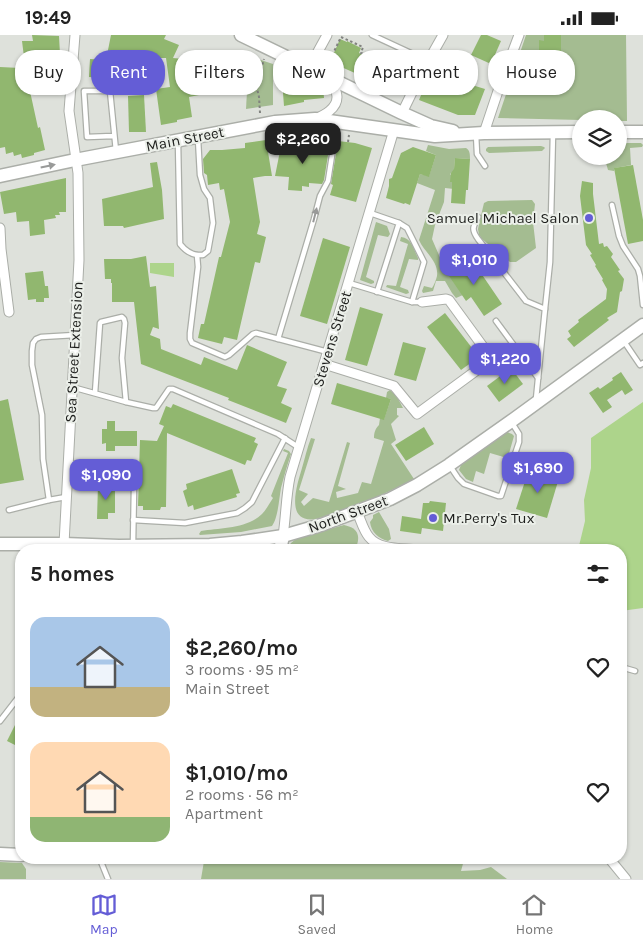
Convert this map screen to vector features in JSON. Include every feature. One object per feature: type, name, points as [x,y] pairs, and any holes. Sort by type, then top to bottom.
[{"type":"main road","points":[[242,35],[273,50]]},
{"type":"main road","points":[[344,82],[402,113],[431,125],[462,133]]},
{"type":"main road","name":"Main Street","points":[[0,176],[275,122],[315,119],[435,136],[462,133],[572,132]]},
{"type":"main road","points":[[627,132],[643,132]]},
{"type":"main road","name":"North Street","points":[[218,544],[283,536],[321,525],[390,499],[449,465],[643,325]]},
{"type":"main road","name":"Stevens Street","points":[[281,544],[283,536]]},
{"type":"main road","name":"North Street","points":[[0,544],[64,544]]},
{"type":"main road","points":[[0,854],[15,855]]},
{"type":"street","name":"Sea Street Extension","points":[[73,50],[74,35]]},
{"type":"street","points":[[319,50],[327,35]]},
{"type":"street","points":[[434,50],[443,35]]},
{"type":"street","points":[[480,133],[518,35]]},
{"type":"street","name":"Sea Street Extension","points":[[64,544],[79,261],[78,176],[69,111],[71,95]]},
{"type":"street","points":[[315,119],[325,115],[332,109],[336,103],[336,95]]},
{"type":"street","points":[[402,113],[411,95]]},
{"type":"street","name":"Stevens Street","points":[[283,536],[287,491],[298,447],[394,131]]},
{"type":"street","points":[[0,228],[9,312]]},
{"type":"street","points":[[324,365],[394,386],[417,414],[492,359],[450,302],[446,299],[422,302]]},
{"type":"street","points":[[357,512],[367,534],[372,541],[379,544]]},
{"type":"street","points":[[614,864],[626,879]]},
{"type":"lane","points":[[372,35],[404,50]]},
{"type":"lane","points":[[81,91],[110,91],[116,153]]},
{"type":"lane","points":[[84,91],[87,137],[113,136]]},
{"type":"lane","points":[[278,339],[320,196],[328,181],[335,121]]},
{"type":"lane","points":[[536,403],[550,262],[553,132]]},
{"type":"lane","points":[[480,133],[477,154],[485,166]]},
{"type":"lane","points":[[178,141],[180,243],[182,247],[192,254],[203,255],[208,251],[213,223],[210,198],[204,189],[200,175],[198,137]]},
{"type":"lane","points":[[612,205],[623,246],[638,269],[643,305]]},
{"type":"lane","points":[[370,213],[399,223],[407,228],[424,262],[412,302]]},
{"type":"lane","points":[[478,217],[473,228],[478,239],[526,301],[545,309]]},
{"type":"lane","points":[[377,292],[399,223]]},
{"type":"lane","points":[[197,255],[198,267],[190,333],[192,343],[225,357],[256,333],[328,352]]},
{"type":"lane","points":[[349,283],[412,302],[422,302]]},
{"type":"lane","points":[[95,393],[100,323],[122,317],[125,323],[122,358],[126,402]]},
{"type":"lane","points":[[496,321],[538,378]]},
{"type":"lane","points":[[49,500],[43,459],[42,415],[32,365],[33,343],[41,337],[75,335]]},
{"type":"lane","points":[[622,340],[640,365],[643,363]]},
{"type":"lane","points":[[72,387],[152,408],[156,408],[169,389],[173,389],[278,433],[298,447]]},
{"type":"lane","points":[[449,465],[464,484],[501,496],[520,438],[510,422]]},
{"type":"lane","points":[[133,520],[185,523],[236,513],[252,502],[285,438]]},
{"type":"lane","points":[[68,463],[111,472],[131,480],[134,484],[133,544]]},
{"type":"lane","points":[[9,510],[66,497]]},
{"type":"lane","points":[[627,669],[635,671]]},
{"type":"lane","points":[[0,721],[15,702]]},
{"type":"lane","points":[[102,864],[108,879]]},
{"type":"path","points":[[336,50],[340,37],[363,47],[362,50]]},
{"type":"path","points":[[260,113],[256,81],[264,56]]},
{"type":"path","points":[[348,142],[349,133]]},
{"type":"shaded area","points":[[526,35],[626,35],[627,110],[572,110],[572,120],[498,118],[506,95],[575,95],[575,50],[521,50]]},
{"type":"shaded area","points":[[263,61],[273,64],[273,105],[246,109],[247,95],[263,95]]},
{"type":"shaded area","points":[[627,143],[641,143],[643,145],[642,147],[630,148],[631,165],[615,168],[614,171],[608,170],[607,165],[627,165]]},
{"type":"shaded area","points":[[428,145],[449,149],[466,148],[470,154],[470,159],[455,158],[454,171],[450,174],[454,189],[445,188],[444,202],[432,239],[445,269],[463,295],[456,298],[445,281],[436,281],[433,291],[423,293],[422,291],[424,286],[432,288],[437,276],[434,261],[419,240],[435,190],[417,183],[420,174],[429,176],[436,155],[426,151]]},
{"type":"shaded area","points":[[541,146],[545,148],[542,151],[489,153],[486,151],[488,147]]},
{"type":"shaded area","points":[[532,200],[535,204],[533,222],[536,248],[516,262],[510,262],[479,235],[478,229],[484,203],[488,201]]},
{"type":"shaded area","points":[[376,222],[387,226],[390,234],[388,237],[378,235],[366,277],[374,281],[371,284],[360,280]]},
{"type":"shaded area","points":[[401,237],[410,242],[418,258],[418,260],[409,259],[400,287],[408,290],[409,293],[406,294],[386,287],[387,285],[396,286],[408,244],[400,241]]},
{"type":"shaded area","points":[[150,263],[174,263],[174,277],[150,273]]},
{"type":"shaded area","points":[[390,390],[396,395],[403,408],[397,408],[397,415],[399,416],[391,424],[396,440],[391,444],[414,479],[378,496],[329,515],[316,519],[306,519],[300,516],[296,510],[296,493],[311,438],[315,439],[299,490],[308,494],[301,502],[304,506],[313,498],[329,502],[347,442],[350,443],[338,486],[346,489],[336,492],[337,498],[358,493],[362,482],[371,484],[384,441],[374,438],[375,433],[380,418],[384,419],[391,399],[386,398],[387,392]]},
{"type":"shaded area","points":[[643,402],[643,608],[627,610],[627,544],[579,544],[585,521],[584,500],[591,468],[591,438]]},
{"type":"shaded area","points":[[507,432],[514,436],[508,457],[490,453],[484,474],[476,471],[473,482],[466,479],[459,470],[461,465]]},
{"type":"shaded area","points":[[284,449],[291,454],[281,488],[277,513],[272,526],[241,532],[200,535],[201,531],[249,523],[262,514],[273,498],[271,496],[288,453],[283,451]]},
{"type":"shaded area","points":[[379,512],[389,529],[391,539],[388,541],[376,534],[371,526],[370,522],[373,515]]},
{"type":"shaded area","points":[[344,525],[356,531],[358,541],[357,544],[290,544],[297,538]]},
{"type":"shaded area","points":[[0,862],[23,864],[26,869],[26,879],[0,879]]},
{"type":"shaded area","points":[[204,864],[463,864],[461,871],[480,870],[491,867],[507,879],[201,879]]},
{"type":"building","points":[[32,35],[59,36],[60,50],[23,50],[22,41],[33,41]]},
{"type":"building","points":[[111,35],[166,35],[164,39],[179,45],[175,50],[173,58],[175,58],[175,95],[199,95],[189,97],[192,117],[161,125],[157,95],[165,95],[165,88],[170,87],[165,50],[108,50]]},
{"type":"building","points":[[481,35],[487,35],[501,41],[497,50],[488,50],[488,63],[478,58],[478,50],[474,50]]},
{"type":"building","points":[[544,35],[561,35],[561,50],[539,50],[539,40],[544,41]]},
{"type":"building","points":[[340,39],[361,48],[360,50],[354,50],[354,73],[344,68],[344,50],[335,50]]},
{"type":"building","points":[[91,59],[91,77],[89,77]]},
{"type":"building","points":[[0,67],[15,68],[15,95],[31,95],[45,150],[22,158],[21,154],[14,156],[13,152],[6,154],[5,147],[0,148]]},
{"type":"building","points":[[478,87],[485,89],[475,115],[458,115],[419,100],[421,95],[478,95]]},
{"type":"building","points":[[144,95],[146,132],[129,132],[128,96]]},
{"type":"building","points":[[283,95],[324,95],[324,98],[304,100],[304,102],[284,106]]},
{"type":"building","points":[[266,140],[272,176],[253,178],[260,222],[257,234],[266,237],[260,263],[255,262],[237,340],[224,337],[222,344],[198,338],[201,324],[204,324],[219,257],[221,257],[230,222],[224,189],[220,190],[219,183],[208,185],[207,175],[204,173],[203,159],[210,150],[245,148],[245,143]]},
{"type":"building","points":[[305,141],[318,142],[317,148],[329,149],[324,180],[322,184],[309,183],[309,187],[302,186],[302,191],[288,190],[289,177],[275,176],[281,146],[304,148]]},
{"type":"building","points":[[338,141],[372,148],[356,202],[330,195],[333,185],[331,184]]},
{"type":"building","points":[[413,147],[436,155],[429,177],[420,174],[410,205],[386,198],[389,179],[392,178],[401,153]]},
{"type":"building","points":[[455,158],[470,159],[465,204],[451,203],[452,182],[450,182]]},
{"type":"building","points":[[157,162],[162,190],[164,219],[124,228],[123,226],[104,226],[102,199],[153,187],[150,163]]},
{"type":"building","points":[[633,165],[643,220],[643,241],[628,244],[614,168]]},
{"type":"building","points":[[66,178],[66,212],[59,212],[60,215],[55,215],[56,218],[44,220],[45,234],[30,236],[29,221],[17,222],[16,212],[4,214],[0,192]]},
{"type":"building","points":[[582,181],[593,183],[599,244],[603,243],[604,247],[607,246],[613,254],[611,257],[624,279],[617,312],[607,318],[609,320],[574,347],[567,339],[571,336],[568,331],[579,322],[578,320],[606,299],[607,289],[590,255],[592,254],[586,245],[580,196]]},
{"type":"building","points":[[323,238],[350,247],[327,324],[300,316]]},
{"type":"building","points":[[146,256],[150,287],[156,286],[159,329],[153,327],[150,335],[160,339],[161,349],[201,365],[204,357],[237,370],[247,345],[287,362],[277,386],[287,389],[281,403],[292,408],[286,423],[228,400],[229,398],[141,364],[134,302],[112,302],[112,283],[111,279],[105,279],[104,259],[131,259]]},
{"type":"building","points":[[470,257],[502,304],[484,316],[471,297],[466,301],[447,273]]},
{"type":"building","points":[[43,271],[45,286],[48,286],[49,298],[44,298],[44,302],[36,302],[36,299],[28,300],[25,273]]},
{"type":"building","points":[[360,307],[383,314],[367,366],[345,360]]},
{"type":"building","points":[[445,313],[479,357],[461,370],[427,327]]},
{"type":"building","points":[[403,342],[426,348],[416,381],[394,375]]},
{"type":"building","points":[[511,368],[523,384],[499,402],[487,386]]},
{"type":"building","points":[[621,372],[633,390],[625,395],[622,390],[607,400],[612,407],[603,413],[589,393],[598,387],[600,389]]},
{"type":"building","points":[[337,383],[391,399],[384,420],[331,404]]},
{"type":"building","points":[[8,399],[24,480],[0,484],[0,401]]},
{"type":"building","points":[[173,404],[256,438],[254,442],[258,444],[251,461],[247,460],[245,465],[167,433],[166,507],[161,507],[160,510],[143,510],[143,506],[138,506],[140,440],[157,441],[164,426],[159,424],[166,406],[171,408]]},
{"type":"building","points":[[107,421],[115,421],[115,431],[137,431],[137,446],[115,446],[115,451],[106,451],[106,443],[102,444],[102,429],[107,429]]},
{"type":"building","points":[[424,427],[434,444],[406,461],[395,445]]},
{"type":"building","points":[[232,469],[240,493],[236,494],[237,497],[194,510],[193,505],[188,507],[183,491],[187,489],[186,484]]},
{"type":"building","points":[[529,469],[559,478],[547,518],[516,509]]},
{"type":"building","points":[[98,485],[115,485],[115,513],[108,513],[108,519],[97,519]]},
{"type":"building","name":"Mr.Perry's Tux","points":[[430,501],[446,503],[443,531],[422,528],[421,534],[400,531],[402,516],[421,519],[423,503],[429,503]]},
{"type":"building","points":[[15,725],[15,745],[7,741]]},
{"type":"place","name":"Samuel Michael Salon","points":[[589,218]]},
{"type":"place","name":"Mr.Perry's Tux","points":[[433,518]]}]
